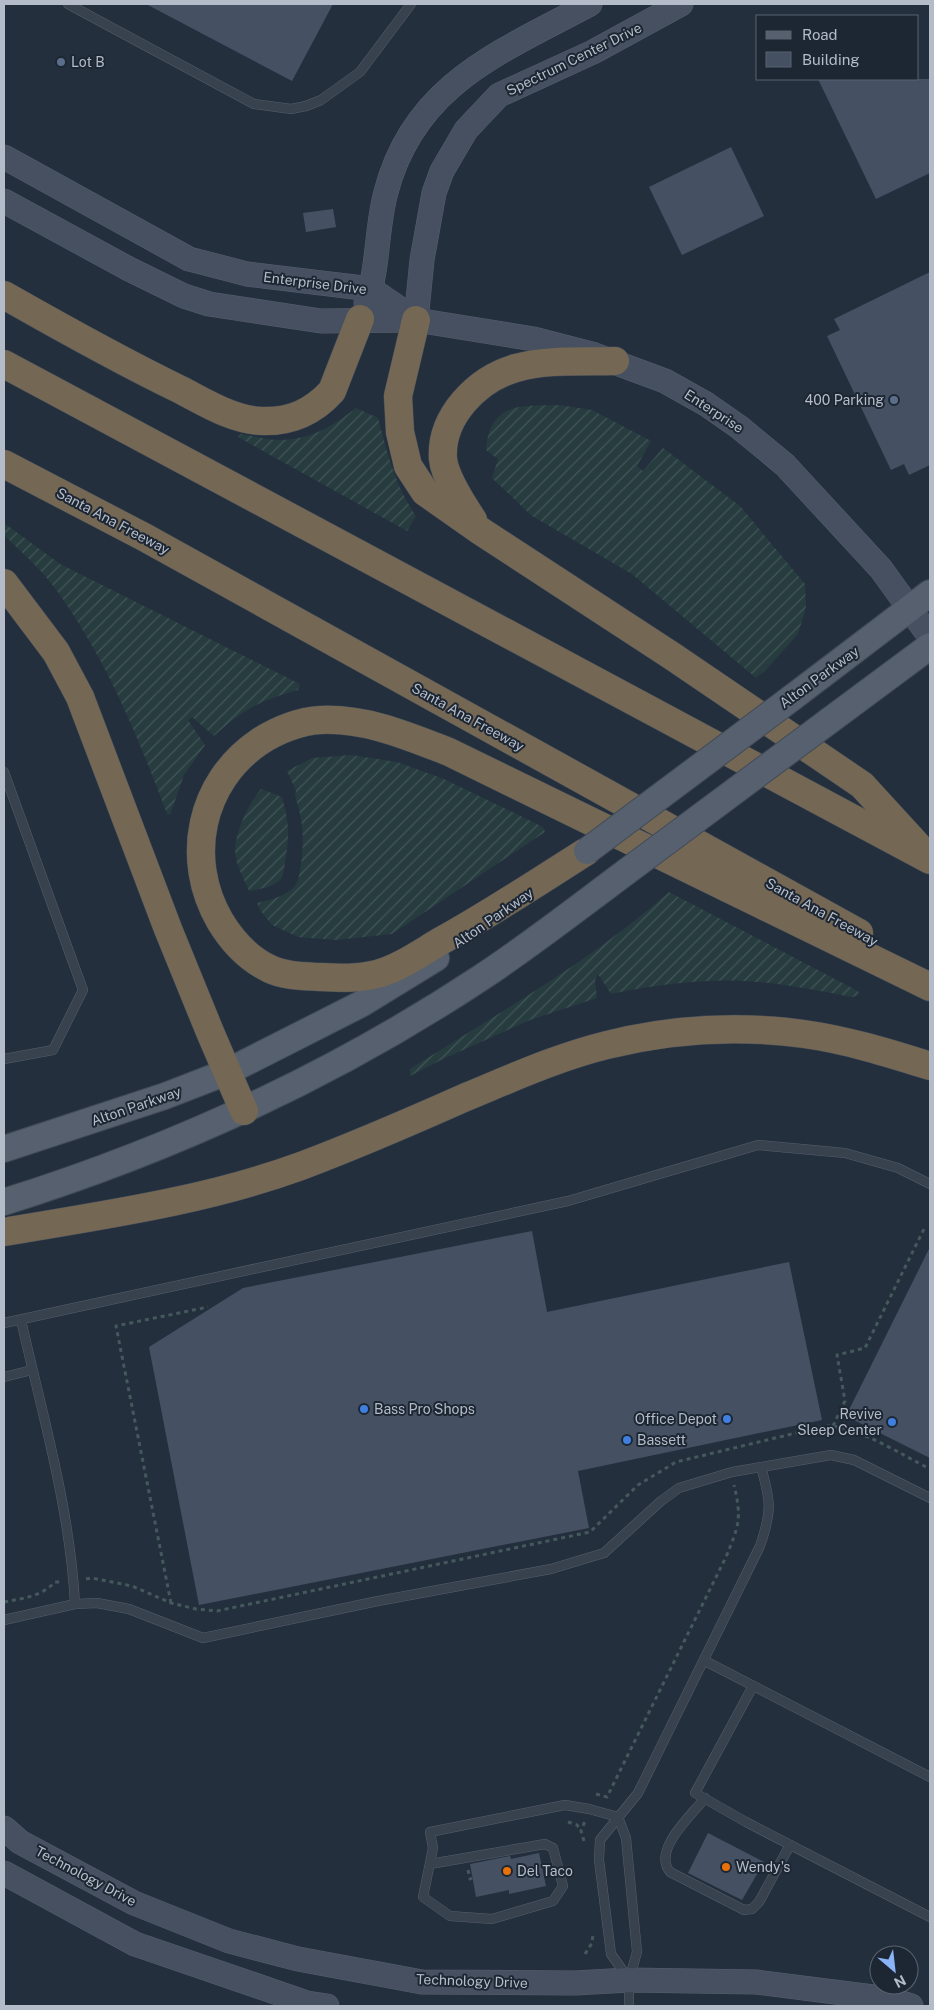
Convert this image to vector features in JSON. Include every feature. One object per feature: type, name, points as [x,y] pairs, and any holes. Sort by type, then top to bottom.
[{"type":"highway","points":[[4,295],[134,367],[186,393],[229,414],[261,421],[290,419],[308,412],[324,400],[332,391],[360,319]]},
{"type":"highway","points":[[416,320],[398,396],[400,432],[408,466],[424,492],[664,650],[862,785],[930,859]]},
{"type":"highway","points":[[480,530],[456,494],[443,460],[445,438],[453,418],[468,396],[489,379],[516,368],[546,363],[615,361]]},
{"type":"highway","points":[[4,364],[930,859]]},
{"type":"highway","name":"Santa Ana Freeway","points":[[4,464],[144,537],[930,972]]},
{"type":"highway","points":[[4,583],[56,652],[80,697],[168,929],[244,1111]]},
{"type":"highway","points":[[587,851],[476,922],[394,968],[376,974],[339,979],[295,976],[271,970],[244,951],[224,928],[214,911],[207,893],[201,867],[200,845],[209,803],[220,782],[237,760],[252,747],[268,735],[304,722],[348,720],[389,730],[449,752],[930,987]]},
{"type":"highway","points":[[4,1232],[143,1208],[249,1183],[363,1142],[546,1064],[605,1045],[657,1035],[693,1030],[758,1030],[806,1034],[867,1047],[930,1066]]},
{"type":"main road","name":"Alton Parkway","points":[[4,1149],[165,1096],[227,1072],[309,1032],[392,986],[480,929],[587,851],[910,610],[930,593]]},
{"type":"main road","points":[[4,1202],[147,1151],[244,1111],[355,1054],[447,1000],[520,950],[930,646]]},
{"type":"street","points":[[360,319],[371,289],[382,213],[392,170],[401,150],[426,112],[447,89],[478,67],[590,4]]},
{"type":"street","name":"Spectrum Center Drive","points":[[416,320],[422,260],[434,193],[442,170],[466,130],[499,95],[593,52],[681,4]]},
{"type":"street","name":"Enterprise Drive","points":[[4,158],[189,259],[247,274],[371,289],[416,320]]},
{"type":"street","points":[[4,201],[129,269],[184,296],[209,304],[264,314],[321,321],[360,319],[416,320]]},
{"type":"street","name":"Enterprise","points":[[416,320],[551,342],[615,361],[641,371],[678,388],[706,404],[752,436],[784,465],[881,570],[930,637]]},
{"type":"street","name":"Technology Drive","points":[[4,1828],[20,1842],[134,1903],[229,1941],[298,1959],[422,1982],[575,1983],[629,1980],[756,1982],[888,1999],[911,2006]]},
{"type":"street","points":[[4,1873],[136,1944],[308,2003],[327,2006]]},
{"type":"lane","points":[[68,4],[254,104],[291,109],[321,100],[360,72],[411,4]]},
{"type":"lane","points":[[4,772],[83,990],[53,1050],[4,1059]]},
{"type":"lane","points":[[4,1323],[568,1201],[758,1145],[845,1153],[898,1168],[930,1184]]},
{"type":"lane","points":[[21,1320],[47,1428],[70,1544],[75,1604]]},
{"type":"lane","points":[[4,1377],[32,1370]]},
{"type":"lane","points":[[4,1620],[75,1604],[97,1603],[129,1609],[203,1638],[378,1601],[550,1569],[604,1554],[661,1501],[679,1488],[732,1472],[832,1454],[854,1460],[930,1498]]},
{"type":"lane","points":[[629,1980],[611,1954],[599,1860],[600,1840],[638,1793],[705,1661],[760,1546],[768,1523],[770,1509],[761,1467]]},
{"type":"lane","points":[[705,1661],[930,1777]]},
{"type":"lane","points":[[753,1686],[695,1793],[790,1845],[930,1917]]},
{"type":"lane","points":[[705,1798],[668,1844],[665,1866],[670,1872],[744,1910],[752,1909],[759,1902],[790,1845]]},
{"type":"lane","points":[[430,1864],[545,1844],[553,1848],[563,1886],[553,1901],[492,1919],[450,1916],[423,1897],[433,1848],[430,1832],[565,1804],[618,1817]]},
{"type":"lane","points":[[618,1817],[626,1838],[637,1952],[629,1980],[629,2006]]},
{"type":"path","points":[[833,1426],[845,1401],[836,1355],[865,1348],[924,1229]]},
{"type":"path","points":[[171,1603],[116,1326],[208,1307]]},
{"type":"path","points":[[4,1602],[40,1594],[48,1590],[55,1582],[92,1578],[132,1586],[171,1603],[196,1610],[217,1611],[590,1532],[638,1485],[676,1462],[833,1426],[852,1430],[930,1469]]},
{"type":"path","points":[[584,1848],[581,1830],[594,1794],[607,1796],[739,1526],[739,1513],[727,1450]]},
{"type":"path","points":[[585,1954],[592,1943],[593,1931]]},
{"type":"green space","points":[[560,405],[592,410],[651,441],[637,466],[643,471],[663,448],[740,506],[805,584],[806,607],[798,634],[765,671],[756,678],[632,574],[532,516],[492,478],[498,459],[486,450],[489,434],[494,422],[501,414],[521,407]]},
{"type":"green space","points":[[356,408],[378,418],[397,481],[416,516],[407,531],[238,437],[241,434],[275,440],[301,438],[321,431],[339,421]]},
{"type":"green space","points":[[4,523],[60,564],[300,684],[298,690],[253,707],[234,719],[214,736],[192,717],[188,720],[205,745],[184,775],[170,815],[167,814],[132,725],[89,640],[49,580],[4,535]]},
{"type":"green space","points":[[351,755],[397,762],[444,779],[543,827],[545,832],[392,934],[336,940],[298,937],[272,925],[257,903],[289,892],[296,884],[300,873],[303,847],[302,822],[295,796],[296,791],[287,771],[312,758]]},
{"type":"green space","points":[[261,789],[282,797],[286,814],[288,844],[284,872],[281,879],[269,887],[249,891],[236,861],[235,850],[244,818]]},
{"type":"green space","points":[[669,892],[854,989],[859,992],[857,996],[851,997],[812,989],[745,981],[678,983],[611,994],[598,974],[595,980],[597,998],[530,1020],[410,1076],[410,1069],[576,964]]},
{"type":"building","points":[[146,4],[333,4],[292,81]]},
{"type":"building","points":[[930,79],[930,173],[876,199],[818,80]]},
{"type":"building","points":[[731,147],[764,216],[682,255],[649,187]]},
{"type":"building","points":[[333,209],[336,227],[306,232],[303,213]]},
{"type":"building","name":"400 Parking","points":[[930,272],[930,465],[909,475],[904,464],[891,470],[827,336],[840,330],[834,319]]},
{"type":"building","name":"Bass Pro Shops","points":[[532,1231],[547,1312],[789,1262],[822,1420],[578,1471],[589,1528],[199,1605],[149,1347],[243,1288]]},
{"type":"building","points":[[930,1247],[930,1458],[846,1416]]},
{"type":"building","name":"Wendy's","points":[[708,1833],[764,1862],[742,1900],[688,1873]]},
{"type":"building","name":"Del Taco","points":[[539,1853],[546,1886],[509,1894],[509,1890],[476,1897],[470,1864],[510,1856],[511,1859]]},
{"type":"place","name":"Lot B","points":[[61,62]]},
{"type":"place","name":"400 Parking","points":[[894,400]]},
{"type":"place","name":"Bass Pro Shops","points":[[364,1409]]},
{"type":"place","name":"Office Depot","points":[[727,1419]]},
{"type":"place","name":"Revive Sleep Center","points":[[892,1422]]},
{"type":"place","name":"Bassett","points":[[627,1440]]},
{"type":"place","name":"Wendy's","points":[[726,1867]]},
{"type":"place","name":"Del Taco","points":[[507,1871]]}]
